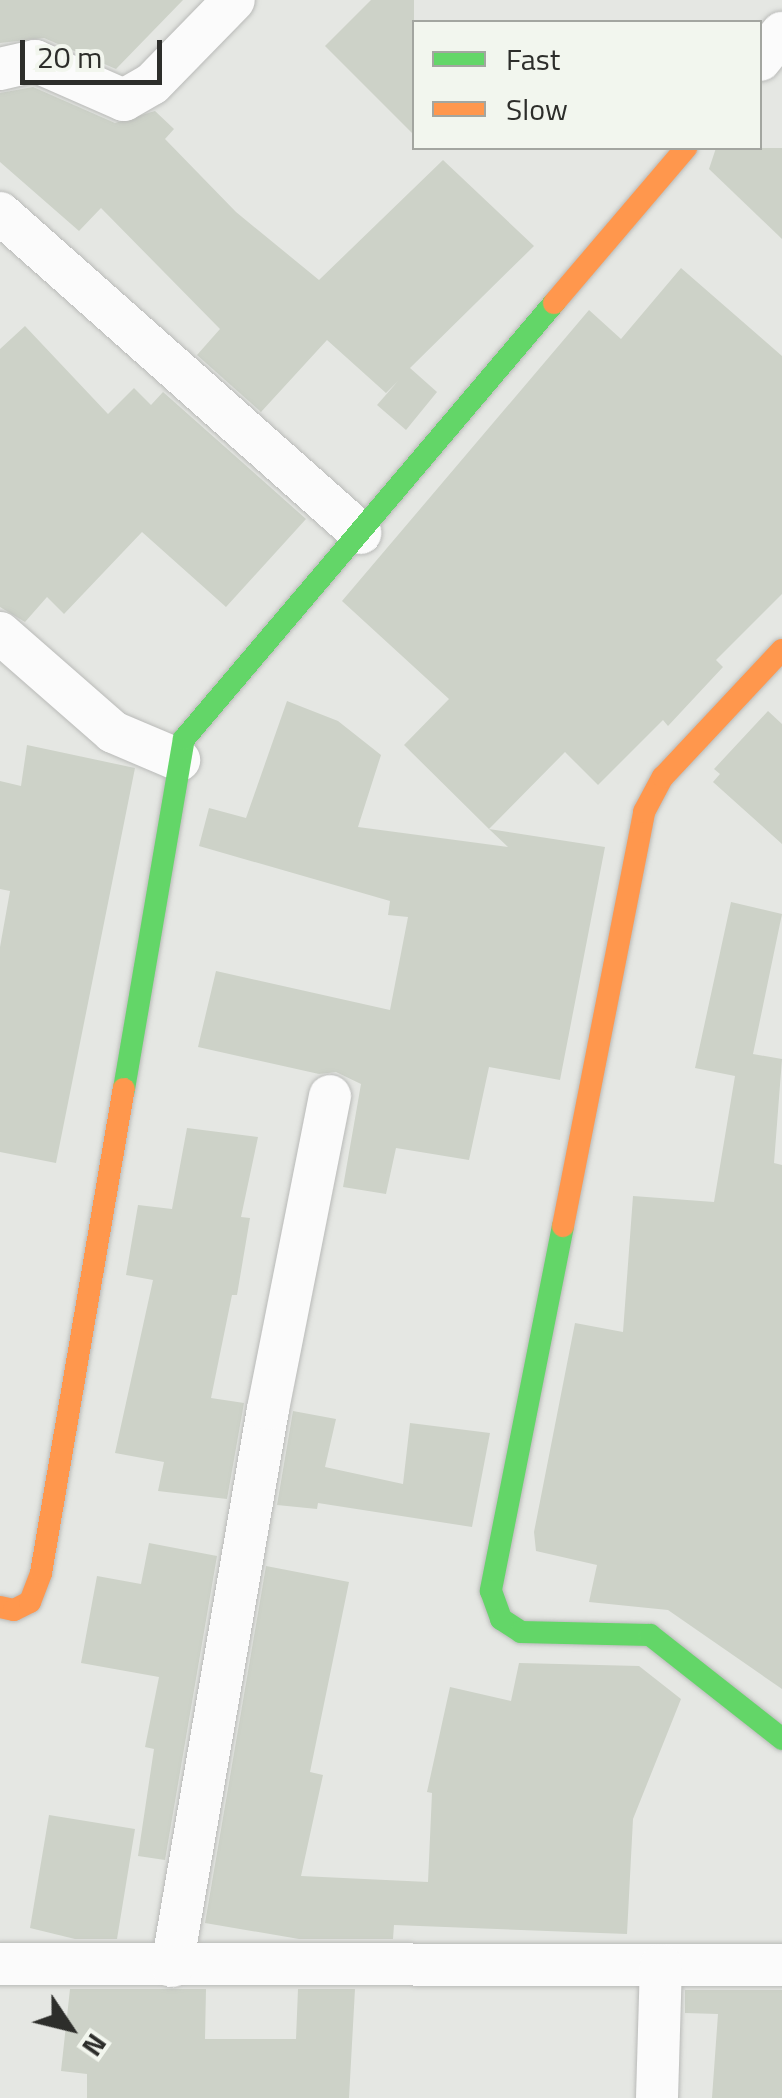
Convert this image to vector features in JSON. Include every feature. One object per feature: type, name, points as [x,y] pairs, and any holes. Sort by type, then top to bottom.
[{"type":"street","points":[[0,69],[35,60],[124,100],[152,84],[234,0]]},
{"type":"street","points":[[762,58],[782,33]]},
{"type":"street","points":[[0,1607],[14,1610],[30,1602],[41,1573],[184,739],[684,150]]},
{"type":"street","points":[[0,213],[360,534]]},
{"type":"street","points":[[0,634],[112,732],[179,760]]},
{"type":"street","points":[[782,650],[664,777],[644,812],[491,1591],[502,1619],[521,1632],[650,1635],[782,1738]]},
{"type":"street","points":[[172,1966],[268,1409],[330,1096]]},
{"type":"street","points":[[0,1964],[782,1964]]},
{"type":"street","points":[[657,2098],[661,1965]]},
{"type":"building","points":[[0,0],[183,0],[116,69],[44,38],[0,43]]},
{"type":"building","points":[[371,0],[414,0],[412,133],[325,46]]},
{"type":"building","points":[[33,87],[115,123],[155,111],[174,129],[165,139],[236,212],[319,280],[443,160],[534,246],[410,368],[437,392],[406,430],[377,405],[398,381],[386,393],[327,340],[261,412],[197,355],[220,329],[101,208],[79,231],[0,162],[0,93]]},
{"type":"building","points":[[782,148],[782,239],[709,169],[715,150]]},
{"type":"building","points":[[681,268],[782,356],[782,594],[716,660],[723,667],[668,726],[663,720],[598,785],[565,752],[489,829],[404,745],[449,699],[342,601],[589,310],[621,339]]},
{"type":"building","points":[[25,326],[108,414],[134,388],[151,405],[163,392],[306,519],[226,607],[142,532],[64,614],[47,597],[25,622],[0,607],[0,349]]},
{"type":"building","points":[[287,701],[338,721],[381,755],[358,827],[508,847],[489,829],[605,847],[560,1080],[489,1067],[469,1160],[396,1148],[386,1194],[343,1187],[361,1084],[336,1072],[319,1074],[198,1047],[216,971],[390,1010],[408,917],[388,915],[390,901],[199,846],[209,808],[246,818]]},
{"type":"building","points":[[768,711],[782,724],[782,844],[713,782],[720,774],[714,769]]},
{"type":"building","points":[[27,745],[135,768],[56,1163],[0,1152],[0,947],[10,891],[0,889],[0,781],[21,786]]},
{"type":"building","points":[[731,902],[782,914],[753,1054],[782,1059],[774,1163],[782,1165],[782,1689],[668,1610],[589,1602],[597,1565],[536,1551],[534,1532],[575,1323],[623,1332],[633,1196],[714,1202],[735,1076],[695,1068]]},
{"type":"building","points":[[187,1128],[258,1137],[241,1217],[250,1218],[237,1295],[232,1295],[211,1398],[244,1403],[227,1499],[158,1491],[164,1462],[115,1453],[153,1280],[126,1275],[138,1205],[172,1209]]},
{"type":"building","points":[[293,1411],[336,1419],[325,1467],[403,1484],[410,1423],[490,1433],[472,1527],[318,1503],[317,1509],[277,1505]]},
{"type":"building","points":[[149,1543],[217,1556],[165,1860],[138,1856],[154,1749],[145,1747],[159,1677],[81,1663],[97,1576],[141,1584]]},
{"type":"building","points":[[266,1566],[349,1582],[310,1772],[323,1775],[301,1876],[428,1882],[432,1793],[427,1792],[450,1687],[511,1701],[519,1663],[639,1666],[681,1699],[633,1819],[627,1934],[394,1925],[393,1939],[299,1939],[205,1923]]},
{"type":"building","points":[[49,1815],[135,1829],[117,1939],[75,1939],[30,1928]]},
{"type":"building","points":[[70,1989],[206,1989],[205,2039],[296,2039],[298,1989],[355,1989],[349,2098],[87,2098],[87,2074],[61,2071]]},
{"type":"building","points":[[685,1990],[782,1990],[782,2098],[712,2098],[718,2014],[685,2013]]},
{"type":"traffic: fast","points":[[124,1089],[184,739],[554,303]]},
{"type":"traffic: fast","points":[[563,1226],[491,1591],[501,1619],[521,1632],[650,1635],[782,1739]]},
{"type":"traffic: slow","points":[[554,303],[684,150]]},
{"type":"traffic: slow","points":[[563,1226],[644,812],[663,777],[782,650]]},
{"type":"traffic: slow","points":[[0,1607],[14,1610],[30,1602],[41,1573],[124,1089]]}]
